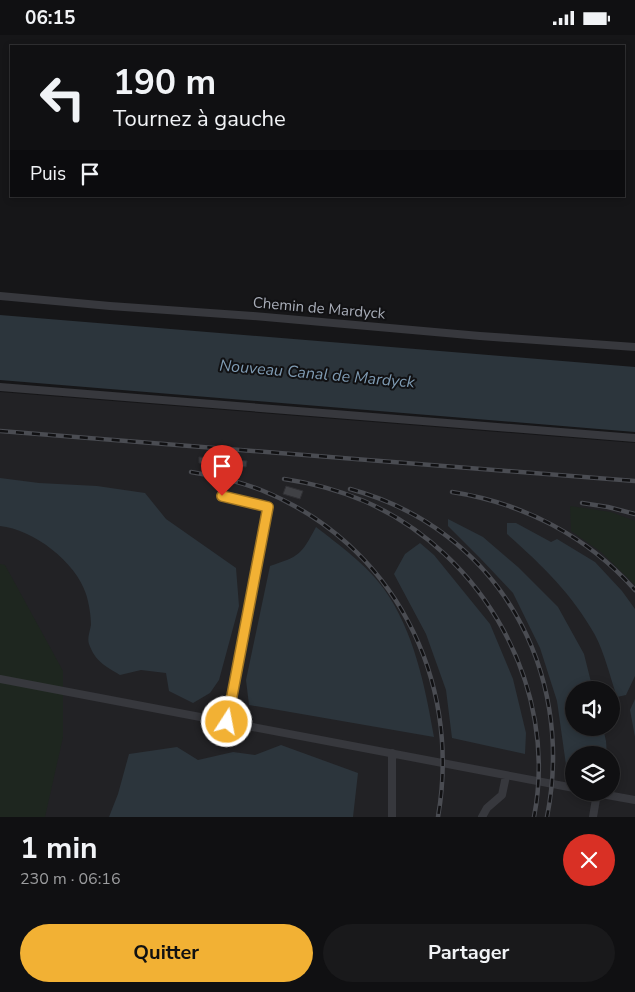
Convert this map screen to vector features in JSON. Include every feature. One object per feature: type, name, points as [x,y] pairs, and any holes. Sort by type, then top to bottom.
[{"type":"street","name":"Chemin de Mardyck","points":[[0,296],[470,336],[635,347]]},
{"type":"street","points":[[0,387],[635,438]]},
{"type":"street","points":[[222,496],[268,507],[227,722]]},
{"type":"street","points":[[0,679],[565,786]]},
{"type":"street","points":[[392,753],[392,817]]},
{"type":"street","points":[[482,817],[487,809],[502,795],[506,776]]},
{"type":"street","points":[[620,797],[635,800]]},
{"type":"street","points":[[593,817],[596,801]]},
{"type":"shaded area","points":[[0,392],[635,443],[635,817],[0,817]]},
{"type":"shaded area","points":[[570,506],[611,512],[635,521],[635,585],[601,552],[571,531]]},
{"type":"shaded area","points":[[0,564],[5,565],[63,671],[63,737],[45,817],[0,817]]},
{"type":"water","name":"Nouveau Canal de Mardyck","points":[[0,315],[635,367],[635,432],[0,380]]},
{"type":"water","points":[[0,478],[39,483],[97,486],[145,493],[166,519],[236,568],[239,606],[219,680],[210,693],[193,703],[169,691],[166,673],[141,670],[120,675],[97,659],[88,642],[91,625],[90,609],[81,582],[73,570],[52,549],[39,540],[13,528],[0,526]]},
{"type":"water","points":[[448,519],[483,537],[518,567],[558,607],[584,654],[591,681],[565,681],[565,736],[605,736],[606,746],[565,746],[565,758],[557,701],[540,648],[513,593],[448,526]]},
{"type":"water","points":[[507,523],[516,523],[551,542],[557,539],[595,562],[622,591],[635,609],[635,676],[626,695],[620,696],[620,681],[612,681],[599,642],[577,607],[544,569],[507,534]]},
{"type":"water","points":[[316,527],[370,572],[394,605],[411,641],[417,660],[427,698],[434,737],[249,705],[246,680],[270,566],[288,560],[299,553]]},
{"type":"water","points":[[420,543],[434,555],[490,624],[513,679],[526,733],[525,754],[452,738],[446,690],[426,634],[394,574],[405,554]]},
{"type":"water","points":[[635,699],[635,737],[630,710]]},
{"type":"water","points":[[281,745],[358,773],[353,817],[109,817],[118,794],[129,754],[177,747],[198,760],[233,752],[255,755]]},
{"type":"building","points":[[199,457],[247,461],[246,467],[199,463]]},
{"type":"building","points":[[286,486],[303,491],[300,499],[283,494]]},
{"type":"railway","points":[[0,431],[635,481]]},
{"type":"railway","points":[[191,472],[226,479],[261,490],[307,514],[348,544],[381,580],[408,621],[427,666],[439,715],[443,765],[438,817]]},
{"type":"railway","points":[[284,479],[325,487],[354,497],[407,524],[445,554],[477,590],[503,630],[523,674],[535,721],[539,769],[534,817]]},
{"type":"railway","points":[[350,489],[402,509],[447,536],[485,572],[515,613],[536,659],[549,709],[553,762],[547,817]]},
{"type":"railway","points":[[452,492],[504,504],[552,525],[596,553],[635,590]]},
{"type":"railway","points":[[582,503],[635,514]]},
{"type":"route","points":[[222,496],[268,507],[227,722]]}]
